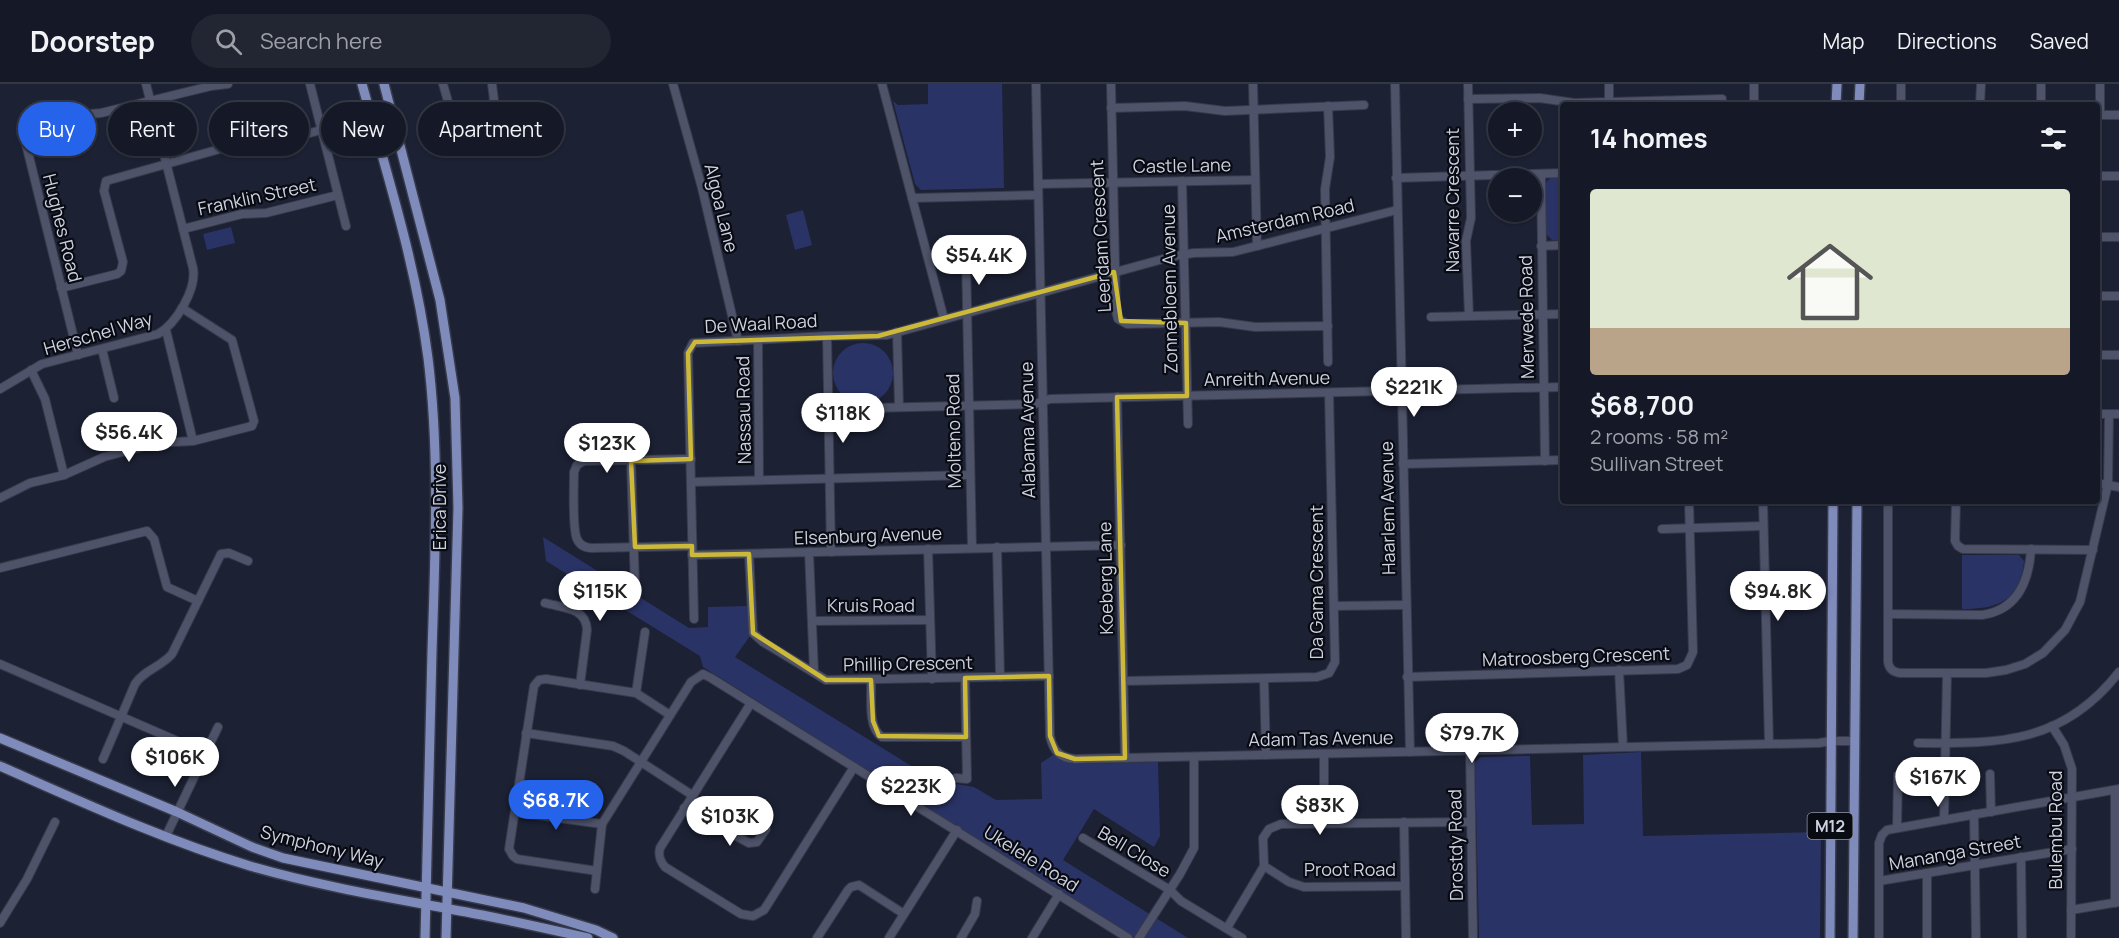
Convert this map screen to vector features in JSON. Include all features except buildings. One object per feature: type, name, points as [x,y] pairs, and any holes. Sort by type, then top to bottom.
[{"type":"main road","name":"Erica Drive","points":[[362,84],[410,266],[425,337],[433,408],[434,574],[425,938]]},
{"type":"main road","name":"Erica Drive","points":[[384,84],[440,300],[454,398],[458,508],[446,938]]},
{"type":"main road","points":[[1836,102],[1837,84]]},
{"type":"main road","points":[[1860,84],[1860,102]]},
{"type":"main road","name":"M12","points":[[1830,938],[1833,504]]},
{"type":"main road","name":"M12","points":[[1853,938],[1857,504]]},
{"type":"main road","name":"Symphony Way","points":[[0,738],[177,812],[252,848],[283,858],[350,873],[553,915],[614,938]]},
{"type":"main road","name":"Symphony Way","points":[[0,766],[166,836],[219,856],[275,873],[588,938]]},
{"type":"street","name":"Herschel Way","points":[[0,389],[42,364],[153,336],[166,330],[191,292],[194,277],[146,84]]},
{"type":"street","points":[[150,101],[228,84]]},
{"type":"street","points":[[61,288],[121,271],[123,262],[104,190],[105,184],[111,178],[227,147],[274,143],[321,130],[310,84]]},
{"type":"street","points":[[444,84],[449,105],[453,111],[465,114],[488,110],[494,100],[492,84]]},
{"type":"street","name":"Algoa Lane","points":[[673,84],[702,188],[738,340]]},
{"type":"street","points":[[882,84],[944,319]]},
{"type":"street","name":"Alabama Avenue","points":[[1036,84],[1052,746],[1065,758],[1075,759]]},
{"type":"street","name":"Leerdam Crescent","points":[[1111,84],[1114,272],[1116,314],[1121,321],[1127,324],[1228,322],[1255,327],[1328,326]]},
{"type":"street","points":[[1252,84],[1257,246]]},
{"type":"street","name":"Haarlem Avenue","points":[[1395,84],[1410,752]]},
{"type":"street","name":"Navarre Crescent","points":[[1468,84],[1471,218],[1466,242],[1468,316]]},
{"type":"street","points":[[1609,84],[1609,102]]},
{"type":"street","points":[[1754,84],[1754,102]]},
{"type":"street","points":[[1901,84],[1901,102]]},
{"type":"street","points":[[1980,102],[1981,84]]},
{"type":"street","points":[[2041,84],[2041,102]]},
{"type":"street","points":[[2099,102],[2100,84]]},
{"type":"street","points":[[1468,99],[1540,98],[1561,102]]},
{"type":"street","points":[[1685,102],[1722,99]]},
{"type":"street","name":"Hughes Road","points":[[78,355],[24,129],[68,116],[100,113],[150,101]]},
{"type":"street","points":[[1111,108],[1185,106],[1212,111],[1364,105]]},
{"type":"street","points":[[1328,106],[1330,157],[1325,181],[1328,362]]},
{"type":"street","points":[[2100,115],[2119,115]]},
{"type":"street","points":[[328,156],[346,226]]},
{"type":"street","points":[[1542,174],[1560,173]]},
{"type":"street","points":[[1396,178],[1488,175]]},
{"type":"street","points":[[2100,176],[2119,176]]},
{"type":"street","name":"Castle Lane","points":[[1038,184],[1254,180]]},
{"type":"street","name":"Zonnebloem Avenue","points":[[1182,181],[1187,396]]},
{"type":"street","name":"Franklin Street","points":[[183,229],[242,214],[266,213],[338,195]]},
{"type":"street","points":[[912,198],[1038,195]]},
{"type":"street","name":"Amsterdam Road","points":[[944,319],[1184,254],[1233,252],[1397,210]]},
{"type":"street","name":"Merwede Road","points":[[1541,222],[1545,460]]},
{"type":"street","points":[[2100,237],[2119,237]]},
{"type":"street","points":[[1541,246],[1560,245]]},
{"type":"street","name":"Molteno Road","points":[[966,259],[972,548]]},
{"type":"street","points":[[2100,296],[2119,296]]},
{"type":"street","points":[[0,498],[30,483],[64,474],[104,457],[156,443],[193,441],[252,426],[254,421],[232,340],[182,308]]},
{"type":"street","points":[[1431,317],[1560,314]]},
{"type":"street","name":"De Waal Road","points":[[694,619],[689,349],[697,342],[879,336],[944,319]]},
{"type":"street","points":[[166,330],[193,441]]},
{"type":"street","points":[[897,332],[899,407]]},
{"type":"street","points":[[827,336],[831,552]]},
{"type":"street","name":"Nassau Road","points":[[758,340],[759,480]]},
{"type":"street","points":[[102,349],[114,398]]},
{"type":"street","points":[[2100,355],[2119,355]]},
{"type":"street","points":[[31,369],[45,399],[64,474]]},
{"type":"street","name":"Anreith Avenue","points":[[829,409],[1035,404],[1050,399],[1560,387]]},
{"type":"street","name":"Da Gama Crescent","points":[[1124,681],[1317,677],[1329,673],[1335,662],[1329,393]]},
{"type":"street","name":"Anreith Avenue","points":[[1187,396],[1188,424]]},
{"type":"street","name":"Koeberg Lane","points":[[1117,397],[1125,758]]},
{"type":"street","points":[[2100,414],[2119,414]]},
{"type":"street","points":[[1888,504],[1888,662],[1891,669],[1900,673],[1986,673],[2025,664],[2051,646],[2065,630],[2076,612],[2083,592],[2108,484],[2109,414]]},
{"type":"street","points":[[692,459],[582,462],[575,467],[575,533],[580,544],[586,548],[692,546]]},
{"type":"street","points":[[1402,464],[1560,460]]},
{"type":"street","points":[[632,461],[635,587]]},
{"type":"street","points":[[690,482],[970,475]]},
{"type":"street","points":[[2100,483],[2119,487]]},
{"type":"street","name":"Matroosberg Crescent","points":[[1407,677],[1678,669],[1687,665],[1693,651],[1689,504]]},
{"type":"street","points":[[1763,504],[1769,744]]},
{"type":"street","points":[[1955,504],[1955,541],[1960,548],[2093,550]]},
{"type":"street","points":[[1662,529],[1763,526]]},
{"type":"street","points":[[0,568],[147,531],[154,539],[167,586],[198,601]]},
{"type":"street","name":"Elsenburg Avenue","points":[[692,555],[1121,545]]},
{"type":"street","points":[[997,547],[1000,677]]},
{"type":"street","points":[[928,549],[932,678]]},
{"type":"street","points":[[1888,614],[1982,615],[1995,612],[2013,601],[2022,590],[2029,570],[2031,549]]},
{"type":"street","points":[[809,552],[814,672]]},
{"type":"street","points":[[103,759],[138,679],[162,664],[172,654],[221,554],[230,553],[248,561]]},
{"type":"street","name":"Phillip Crescent","points":[[749,554],[753,633],[763,642],[826,680],[1049,676]]},
{"type":"street","points":[[545,603],[576,611],[587,621],[588,630],[580,685]]},
{"type":"street","points":[[1334,606],[1406,604]]},
{"type":"street","name":"Kruis Road","points":[[812,621],[930,620]]},
{"type":"street","points":[[636,693],[645,632]]},
{"type":"street","points":[[0,664],[205,753]]},
{"type":"street","points":[[1619,670],[1623,747]]},
{"type":"street","points":[[1918,743],[2003,741],[2027,736],[2052,726],[2086,705],[2119,672]]},
{"type":"street","points":[[1944,820],[1947,673]]},
{"type":"street","name":"Ukelele Road","points":[[670,715],[691,682],[703,674],[1128,938]]},
{"type":"street","points":[[956,778],[967,779],[964,678]]},
{"type":"street","points":[[595,889],[597,871],[602,824],[670,715],[636,693],[546,679],[536,682],[509,849],[513,856],[597,871]]},
{"type":"street","points":[[1264,679],[1266,755]]},
{"type":"street","points":[[871,680],[874,729],[879,736],[966,737]]},
{"type":"street","points":[[751,703],[684,808],[659,853],[662,863],[741,914],[753,916],[764,910],[854,767]]},
{"type":"street","name":"Bulembu Road","points":[[2052,726],[2070,759],[2071,938]]},
{"type":"street","points":[[166,836],[218,727]]},
{"type":"street","points":[[526,733],[613,746],[692,795]]},
{"type":"street","name":"Adam Tas Avenue","points":[[1075,759],[1854,741]]},
{"type":"street","name":"Drostdy Road","points":[[1470,751],[1473,938]]},
{"type":"street","points":[[1324,754],[1324,823]]},
{"type":"street","points":[[1139,938],[1194,848],[1194,757]]},
{"type":"street","points":[[1990,774],[1990,812]]},
{"type":"street","points":[[1897,828],[1898,775]]},
{"type":"street","points":[[1878,938],[1880,839],[1887,830],[2117,789],[2117,903],[2071,910]]},
{"type":"street","points":[[684,808],[749,843],[757,843],[766,829]]},
{"type":"street","points":[[515,812],[602,824]]},
{"type":"street","points":[[1974,814],[1976,938]]},
{"type":"street","points":[[0,923],[27,879],[55,822]]},
{"type":"street","points":[[1404,822],[1406,938]]},
{"type":"street","points":[[1227,928],[1264,866],[1263,838],[1269,829],[1281,824],[1470,822]]},
{"type":"street","points":[[889,938],[957,830]]},
{"type":"street","name":"Bell Close","points":[[1083,838],[1170,890],[1181,901],[1242,938]]},
{"type":"street","name":"Mananga Street","points":[[1879,881],[2072,849]]},
{"type":"street","points":[[2021,857],[2022,938]]},
{"type":"street","name":"Proot Road","points":[[1264,866],[1289,882],[1304,887],[1405,886]]},
{"type":"street","points":[[1927,873],[1927,938]]},
{"type":"street","points":[[818,938],[848,890],[855,885],[859,885],[904,914]]},
{"type":"street","points":[[1032,938],[1059,894]]},
{"type":"street","points":[[961,938],[975,914],[977,901]]},
{"type":"highlighted area","points":[[1114,272],[1121,321],[1186,323],[1187,396],[1117,397],[1125,758],[1075,759],[1057,753],[1050,736],[1049,676],[965,678],[966,737],[879,736],[873,721],[871,680],[826,680],[753,633],[749,554],[692,555],[692,546],[635,547],[631,461],[691,459],[688,353],[695,342],[878,336]]},
{"type":"shaded area","points":[[928,84],[1002,84],[1004,188],[921,190],[915,184],[893,101],[898,105],[928,104]]},
{"type":"shaded area","points":[[1551,178],[1560,178],[1560,240],[1552,240],[1546,234],[1544,186]]},
{"type":"shaded area","points":[[803,210],[812,245],[795,250],[786,215]]},
{"type":"shaded area","points":[[231,227],[235,243],[207,250],[203,234]]},
{"type":"shaded area","points":[[857,343],[869,343],[880,348],[888,356],[893,373],[891,385],[880,398],[869,403],[857,403],[846,398],[838,390],[833,379],[833,367],[838,356],[846,348]]},
{"type":"shaded area","points":[[543,537],[689,628],[708,627],[708,607],[748,606],[750,636],[735,657],[952,791],[957,784],[974,787],[996,800],[1042,799],[1041,763],[1053,755],[1072,764],[1158,762],[1160,836],[1154,847],[1094,809],[1063,860],[1188,938],[1134,938],[703,667],[700,656],[546,561]]},
{"type":"shaded area","points":[[1962,555],[2019,555],[2024,561],[2018,585],[2012,594],[1996,604],[1975,609],[1962,609]]},
{"type":"shaded area","points":[[1641,752],[1643,836],[1821,832],[1820,938],[1479,938],[1475,762],[1481,757],[1530,756],[1532,825],[1584,824],[1583,755]]}]
